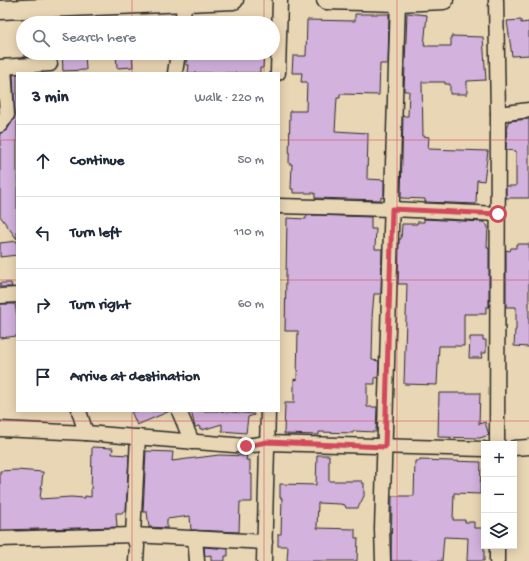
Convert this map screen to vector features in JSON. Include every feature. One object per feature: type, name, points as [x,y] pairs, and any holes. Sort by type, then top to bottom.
[{"type":"street","points":[[0,10],[47,15],[184,1],[234,0]]},
{"type":"street","points":[[280,0],[280,16]]},
{"type":"street","points":[[326,0],[444,0]]},
{"type":"street","points":[[496,0],[498,114],[498,441]]},
{"type":"street","points":[[183,16],[184,1]]},
{"type":"street","points":[[384,561],[382,529],[398,1]]},
{"type":"street","points":[[175,72],[177,60]]},
{"type":"street","points":[[278,60],[278,72]]},
{"type":"street","points":[[0,125],[7,115],[2,67],[50,63]]},
{"type":"street","points":[[498,114],[529,110]]},
{"type":"street","points":[[280,206],[498,214]]},
{"type":"street","points":[[0,296],[16,295]]},
{"type":"street","points":[[79,412],[86,433]]},
{"type":"street","points":[[179,412],[192,442]]},
{"type":"street","points":[[264,561],[268,412]]},
{"type":"street","points":[[0,429],[86,433],[246,446],[267,442],[481,449]]},
{"type":"street","points":[[136,561],[137,546],[133,535],[138,437]]},
{"type":"street","points":[[517,448],[529,447]]},
{"type":"street","points":[[0,539],[133,535],[265,542]]},
{"type":"street","points":[[195,538],[197,561]]},
{"type":"street","points":[[497,549],[497,561]]},
{"type":"building","points":[[407,13],[427,15],[424,46],[451,46],[451,36],[483,37],[486,80],[467,81],[467,94],[450,94],[450,84],[445,84],[445,82],[422,82],[423,136],[429,137],[428,149],[488,151],[484,181],[477,180],[476,204],[425,202],[425,199],[401,198],[403,116],[408,116],[409,91],[404,91]]},
{"type":"building","points":[[355,14],[389,14],[388,64],[380,64],[379,95],[340,94],[340,98],[337,98],[335,131],[368,133],[367,179],[384,180],[384,198],[381,197],[381,200],[315,198],[315,193],[293,193],[293,189],[291,189],[292,164],[289,164],[290,111],[306,111],[307,82],[301,82],[302,73],[292,73],[293,56],[306,56],[307,20],[355,21]]},
{"type":"building","points":[[521,20],[521,23],[529,22],[529,55],[512,56],[507,21]]},
{"type":"building","points":[[62,60],[85,60],[86,70],[63,71]]},
{"type":"building","points":[[116,60],[132,60],[133,67],[117,68]]},
{"type":"building","points":[[186,60],[264,60],[263,68],[260,68],[260,72],[188,72],[189,65],[186,65]]},
{"type":"building","points":[[16,74],[16,238],[0,216],[0,133],[7,130],[14,119],[13,75]]},
{"type":"building","points":[[529,119],[529,198],[506,198],[506,186],[516,186],[516,151],[506,150],[507,125],[509,121]]},
{"type":"building","points":[[306,216],[371,217],[371,229],[376,229],[375,249],[382,249],[381,294],[374,294],[372,317],[372,360],[379,361],[378,378],[375,377],[375,384],[367,384],[367,407],[377,407],[376,432],[319,432],[319,435],[284,434],[285,403],[294,403],[294,379],[297,380],[298,331],[285,331],[287,218],[306,219]]},
{"type":"building","points":[[424,219],[483,222],[488,226],[487,248],[489,248],[489,307],[486,307],[486,314],[464,314],[464,346],[439,346],[437,385],[404,384],[407,284],[398,284],[399,239],[401,239],[402,224],[417,224],[417,222],[424,222]]},
{"type":"building","points":[[16,241],[16,255],[0,257],[0,243]]},
{"type":"building","points":[[516,244],[529,244],[529,347],[514,346],[516,307],[506,307],[506,250],[510,251],[511,248],[516,248]]},
{"type":"building","points":[[0,283],[11,283],[12,287],[0,287]]},
{"type":"building","points":[[0,304],[15,304],[16,336],[0,338]]},
{"type":"building","points":[[470,337],[483,337],[483,340],[486,340],[486,353],[481,353],[482,358],[469,358]]},
{"type":"building","points":[[439,393],[480,393],[479,424],[485,422],[489,435],[480,438],[438,437]]},
{"type":"building","points":[[131,412],[168,412],[137,425]]},
{"type":"building","points":[[191,412],[230,412],[254,414],[248,417],[246,433],[222,431],[222,424],[202,430],[199,426],[195,427]]},
{"type":"building","points":[[92,447],[113,448],[112,454],[129,455],[126,511],[123,511],[123,513],[116,513],[117,527],[0,530],[0,471],[16,470],[43,472],[40,499],[71,497],[85,498],[85,496],[91,497]]},
{"type":"building","points":[[146,451],[173,452],[172,461],[219,455],[247,456],[246,460],[250,460],[250,474],[252,474],[252,502],[240,502],[239,532],[191,530],[190,516],[167,519],[167,528],[149,527],[147,512],[143,512]]},
{"type":"building","points":[[317,455],[329,455],[329,481],[362,481],[362,483],[364,483],[364,496],[358,508],[346,508],[345,505],[340,504],[318,503],[317,528],[355,529],[355,538],[358,538],[357,561],[287,561],[288,546],[278,546],[278,534],[281,534],[282,498],[280,498],[280,484],[316,485]]},
{"type":"building","points":[[415,461],[481,462],[480,494],[454,493],[453,520],[474,522],[474,528],[481,528],[481,549],[484,549],[484,561],[467,561],[468,538],[444,537],[442,561],[391,561],[392,496],[414,496]]},
{"type":"building","points":[[204,547],[228,549],[228,556],[225,556],[225,561],[211,561],[211,555],[205,556]]},
{"type":"route","points":[[246,446],[267,442],[385,447],[392,209],[498,214]]}]
